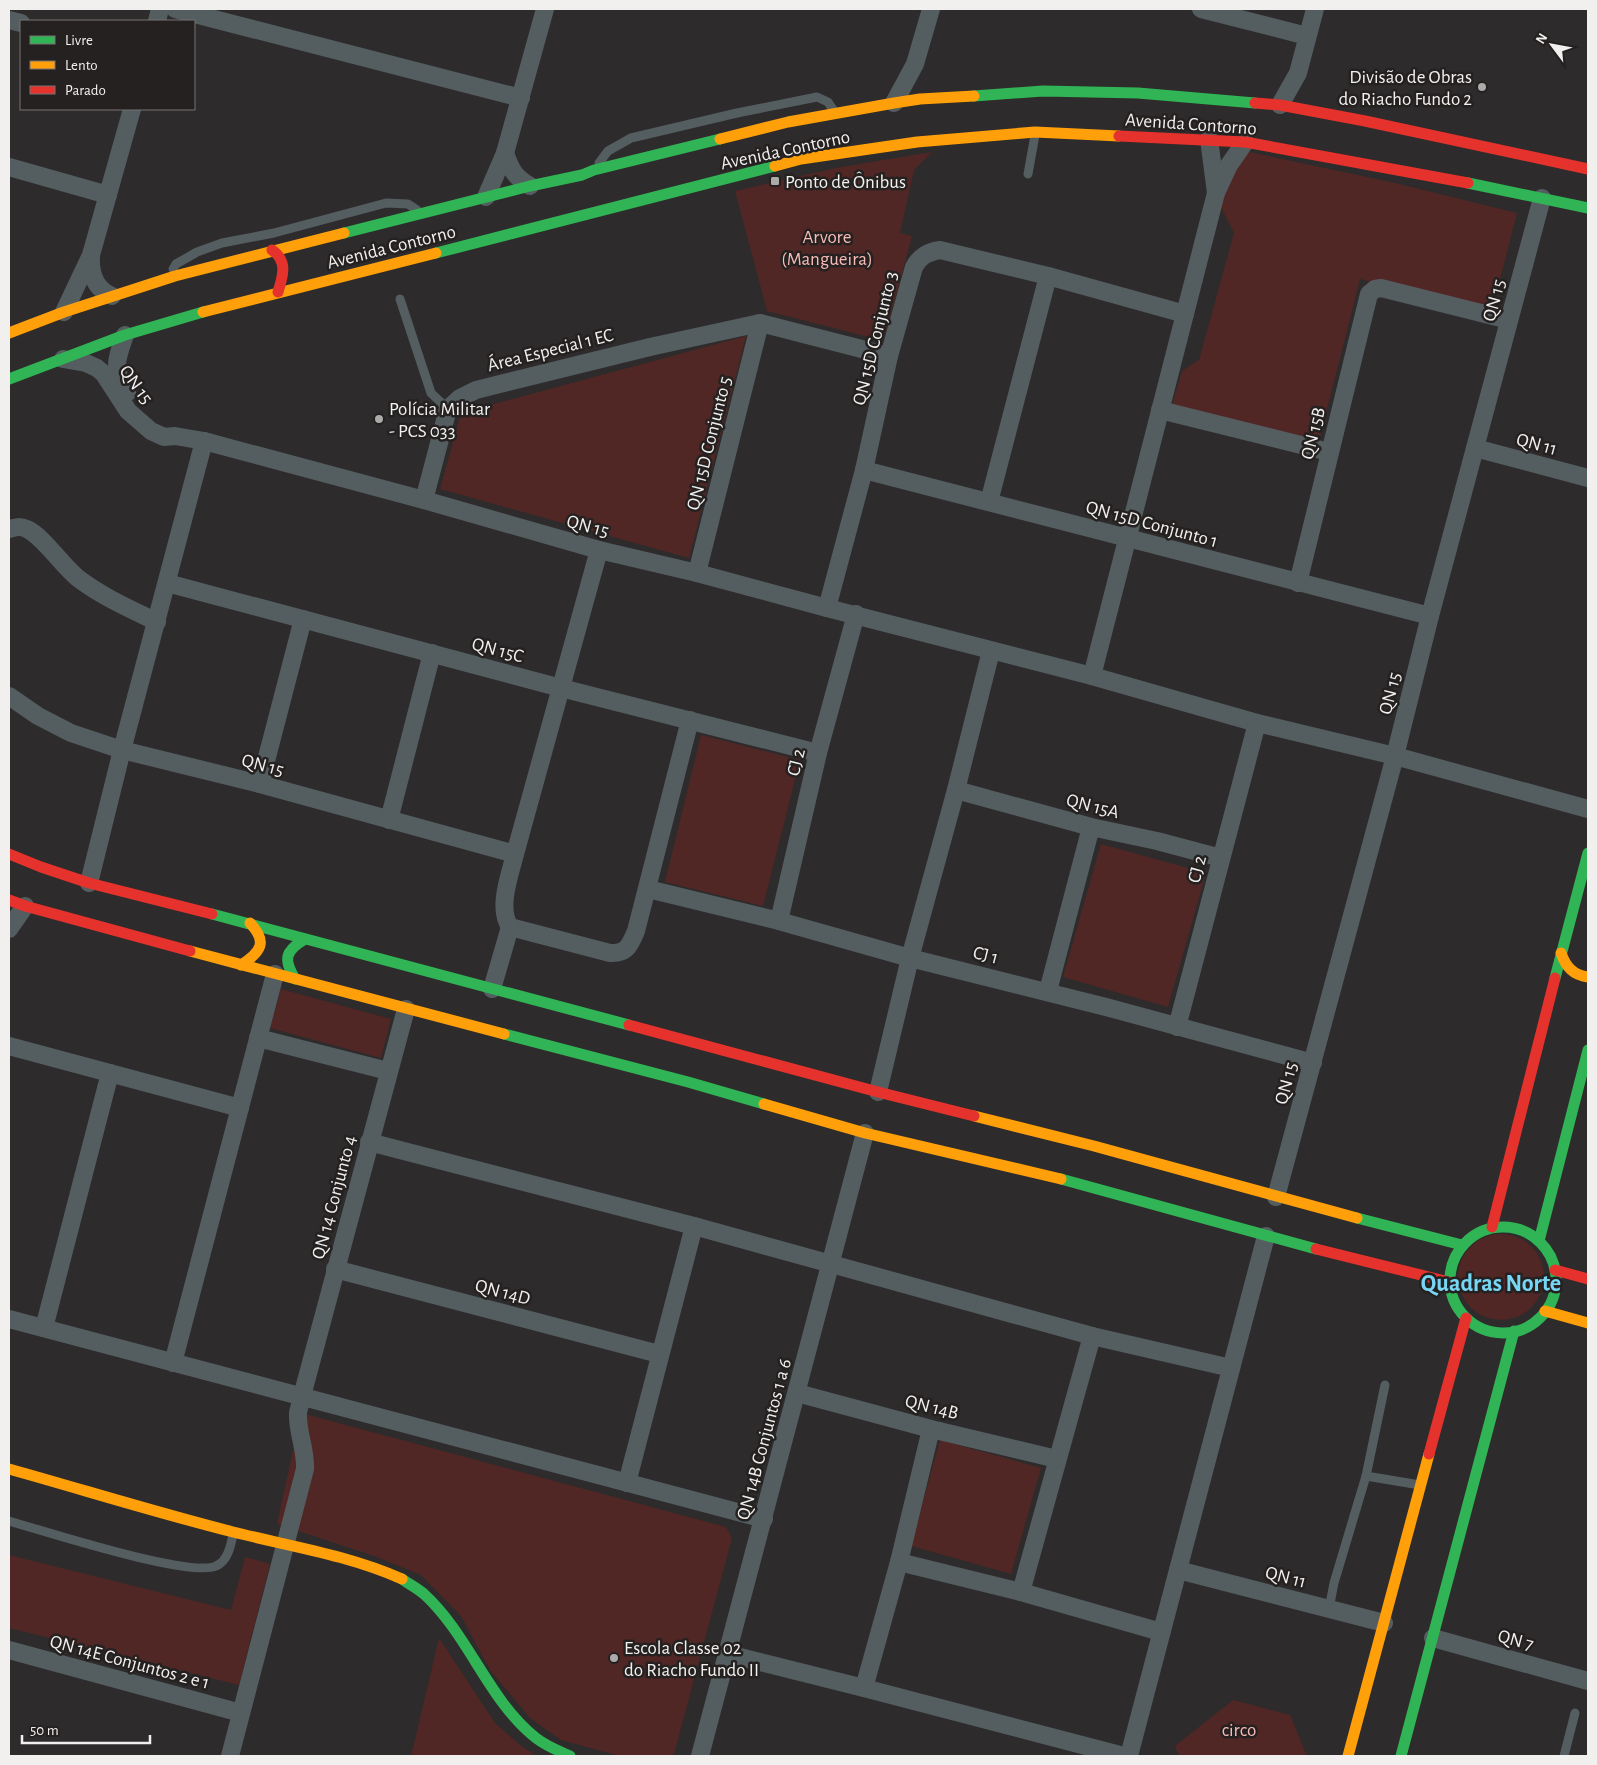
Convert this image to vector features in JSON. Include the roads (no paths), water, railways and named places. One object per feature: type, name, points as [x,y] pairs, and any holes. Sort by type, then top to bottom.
[{"type":"main road","name":"Avenida Contorno","points":[[9,333],[64,312],[174,276],[272,250],[530,186],[582,175],[594,170],[788,122],[920,99],[1043,91],[1138,93],[1280,105],[1588,169]]},
{"type":"main road","name":"Avenida Contorno","points":[[9,379],[125,335],[201,312],[801,159],[917,142],[1035,132],[1245,142],[1432,174],[1588,208]]},
{"type":"main road","points":[[1440,138],[1448,142],[1451,149]]},
{"type":"main road","points":[[1432,174],[1439,173],[1445,167]]},
{"type":"main road","points":[[573,190],[574,184],[582,175]]},
{"type":"main road","points":[[575,205],[586,215]]},
{"type":"main road","points":[[272,250],[279,254],[284,265],[278,292]]},
{"type":"main road","points":[[1492,1227],[1588,853]]},
{"type":"main road","points":[[9,854],[89,883],[250,923],[878,1092],[1094,1146],[1462,1245]]},
{"type":"main road","points":[[17,903],[406,1009],[688,1082],[865,1133],[1040,1170],[1082,1184],[1266,1236],[1450,1282]]},
{"type":"main road","points":[[242,964],[258,953],[261,945],[262,937],[258,930],[250,923]]},
{"type":"main road","points":[[295,979],[286,962],[287,953],[292,946],[305,939]]},
{"type":"main road","points":[[1561,953],[1564,961],[1574,974],[1588,977]]},
{"type":"main road","points":[[685,1051],[699,1044]]},
{"type":"main road","points":[[1539,1241],[1588,1050]]},
{"type":"main road","points":[[677,1067],[688,1082]]},
{"type":"main road","points":[[1048,1135],[1052,1142],[1052,1150]]},
{"type":"main road","points":[[1079,1155],[1094,1146]]},
{"type":"main road","points":[[1075,1169],[1082,1184]]},
{"type":"main road","points":[[1509,1226],[1525,1231],[1539,1241],[1550,1254],[1555,1270],[1556,1284],[1552,1299],[1545,1311],[1526,1327],[1501,1333],[1488,1331],[1476,1326],[1466,1318],[1454,1302],[1450,1282],[1452,1262],[1462,1245],[1476,1234],[1492,1227],[1509,1226]]},
{"type":"main road","points":[[1555,1270],[1588,1279]]},
{"type":"main road","points":[[1545,1311],[1588,1323]]},
{"type":"main road","points":[[1348,1756],[1466,1318]]},
{"type":"main road","points":[[1401,1756],[1514,1331]]},
{"type":"main road","points":[[9,1468],[234,1532],[286,1542],[380,1569],[402,1579],[424,1593],[441,1612],[488,1684],[522,1727],[538,1740],[570,1756]]},
{"type":"street","points":[[175,9],[521,98]]},
{"type":"street","points":[[486,197],[505,153],[544,9]]},
{"type":"street","points":[[894,103],[916,64],[931,9]]},
{"type":"street","points":[[1201,9],[1307,36]]},
{"type":"street","points":[[1280,105],[1298,73],[1315,9]]},
{"type":"street","points":[[916,64],[920,99]]},
{"type":"street","points":[[1298,73],[1300,108]]},
{"type":"street","points":[[64,312],[91,255],[132,110]]},
{"type":"street","points":[[1209,139],[1216,192]]},
{"type":"street","points":[[1092,676],[1216,192],[1229,165],[1245,142]]},
{"type":"street","points":[[505,153],[511,170],[518,178],[530,186]]},
{"type":"street","points":[[9,168],[108,195]]},
{"type":"street","name":"QN 15","points":[[1276,1196],[1396,756],[1430,616],[1542,198]]},
{"type":"street","name":"QN 15D Conjunto 3","points":[[827,608],[864,470],[889,356],[914,267],[918,260],[940,250],[1048,276],[1185,314]]},
{"type":"street","points":[[91,255],[90,268],[97,286],[104,293],[112,296]]},
{"type":"street","points":[[989,502],[1048,276]]},
{"type":"street","name":"QN 15B","points":[[1298,583],[1369,294],[1375,289],[1381,288],[1509,320]]},
{"type":"street","points":[[760,323],[889,356]]},
{"type":"street","name":"Área Especial 1 EC","points":[[448,409],[460,398],[476,390],[650,347],[760,323]]},
{"type":"street","name":"QN 15D Conjunto 5","points":[[697,572],[760,323]]},
{"type":"street","name":"QN 15","points":[[125,335],[115,366],[120,381],[132,402],[175,436]]},
{"type":"street","name":"QN 15","points":[[63,359],[86,363],[97,368],[104,374],[128,411],[137,421],[164,437],[175,436],[204,441],[424,500],[599,550],[697,572],[827,608],[1092,676],[1256,723],[1396,756],[1588,809]]},
{"type":"street","points":[[424,500],[448,409]]},
{"type":"street","points":[[1160,410],[1329,452]]},
{"type":"street","points":[[89,883],[122,750],[204,441]]},
{"type":"street","name":"QN 11","points":[[1475,448],[1588,478]]},
{"type":"street","name":"QN 15D Conjunto 1","points":[[864,470],[1430,616]]},
{"type":"street","points":[[9,529],[19,526],[28,529],[79,579],[111,600],[157,622]]},
{"type":"street","points":[[599,550],[515,854],[504,903],[505,920],[510,927],[610,953],[619,953],[626,950],[632,942],[648,889],[690,720]]},
{"type":"street","name":"QN 15C","points":[[167,583],[561,688],[818,753]]},
{"type":"street","name":"CJ 2","points":[[779,921],[818,753],[856,614]]},
{"type":"street","points":[[260,784],[303,619]]},
{"type":"street","points":[[878,1092],[910,958],[956,790],[991,651]]},
{"type":"street","points":[[390,820],[432,653]]},
{"type":"street","name":"QN 15","points":[[9,696],[38,716],[71,733],[122,750],[260,784],[515,854]]},
{"type":"street","name":"CJ 2","points":[[1177,1027],[1256,723]]},
{"type":"street","name":"QN 15A","points":[[956,790],[1091,827],[1157,841],[1221,858]]},
{"type":"street","points":[[1048,991],[1091,827]]},
{"type":"street","name":"CJ 1","points":[[648,889],[779,921],[910,958],[1048,991],[1313,1063]]},
{"type":"street","points":[[9,929],[17,903]]},
{"type":"street","points":[[492,989],[510,927]]},
{"type":"street","points":[[173,1363],[275,974]]},
{"type":"street","name":"QN 14 Conjunto 4","points":[[230,1756],[305,1469],[306,1455],[299,1431],[298,1412],[406,1009]]},
{"type":"street","points":[[258,1038],[388,1072]]},
{"type":"street","points":[[9,1046],[240,1108]]},
{"type":"street","points":[[44,1328],[110,1072]]},
{"type":"street","name":"QN 14B Conjuntos 1 a 6","points":[[700,1756],[865,1133]]},
{"type":"street","points":[[369,1142],[694,1226],[1092,1336],[1231,1368]]},
{"type":"street","points":[[627,1483],[659,1354],[694,1226]]},
{"type":"street","points":[[1129,1756],[1266,1236]]},
{"type":"street","name":"QN 14D","points":[[335,1269],[659,1354]]},
{"type":"street","points":[[9,1319],[764,1519]]},
{"type":"street","points":[[1021,1592],[1092,1336]]},
{"type":"street","name":"QN 14B","points":[[797,1393],[931,1429],[1057,1459]]},
{"type":"street","points":[[864,1688],[899,1562],[931,1429]]},
{"type":"street","points":[[899,1562],[1021,1592],[1162,1632]]},
{"type":"street","name":"QN 11","points":[[1178,1570],[1384,1623]]},
{"type":"street","name":"QN 7","points":[[1433,1638],[1588,1680]]},
{"type":"street","name":"QN 14E Conjuntos 2 e 1","points":[[9,1650],[241,1713]]},
{"type":"street","points":[[728,1654],[1124,1756]]},
{"type":"lane","points":[[594,170],[608,151],[631,138],[737,113],[817,97],[828,102],[836,113]]},
{"type":"lane","points":[[1028,174],[1035,132]]},
{"type":"lane","points":[[174,276],[173,269],[176,264],[197,252],[222,243],[274,232],[386,203],[408,204],[421,213]]},
{"type":"lane","points":[[400,298],[431,393],[448,409]]},
{"type":"lane","points":[[1329,1609],[1334,1583],[1366,1476],[1385,1385]]},
{"type":"lane","points":[[1366,1476],[1421,1485]]},
{"type":"lane","points":[[9,1521],[159,1563],[200,1569],[216,1566],[225,1559],[234,1532]]},
{"type":"lane","points":[[1564,1756],[1575,1713]]},
{"type":"place","name":"Divisão de Obras do Riacho Fundo 2","points":[[1482,87]]},
{"type":"place","name":"Ponto de Ônibus","points":[[775,181]]},
{"type":"place","name":"Polícia Militar - PCS 033","points":[[379,419]]},
{"type":"place","name":"Escola Classe 02 do Riacho Fundo II","points":[[614,1658]]},
{"type":"district","name":"Quadras Norte","points":[[1491,1283]]},
{"type":"park label","name":"Arvore (Mangueira)","points":[[827,247]]},
{"type":"park label","name":"circo","points":[[1239,1729]]}]
